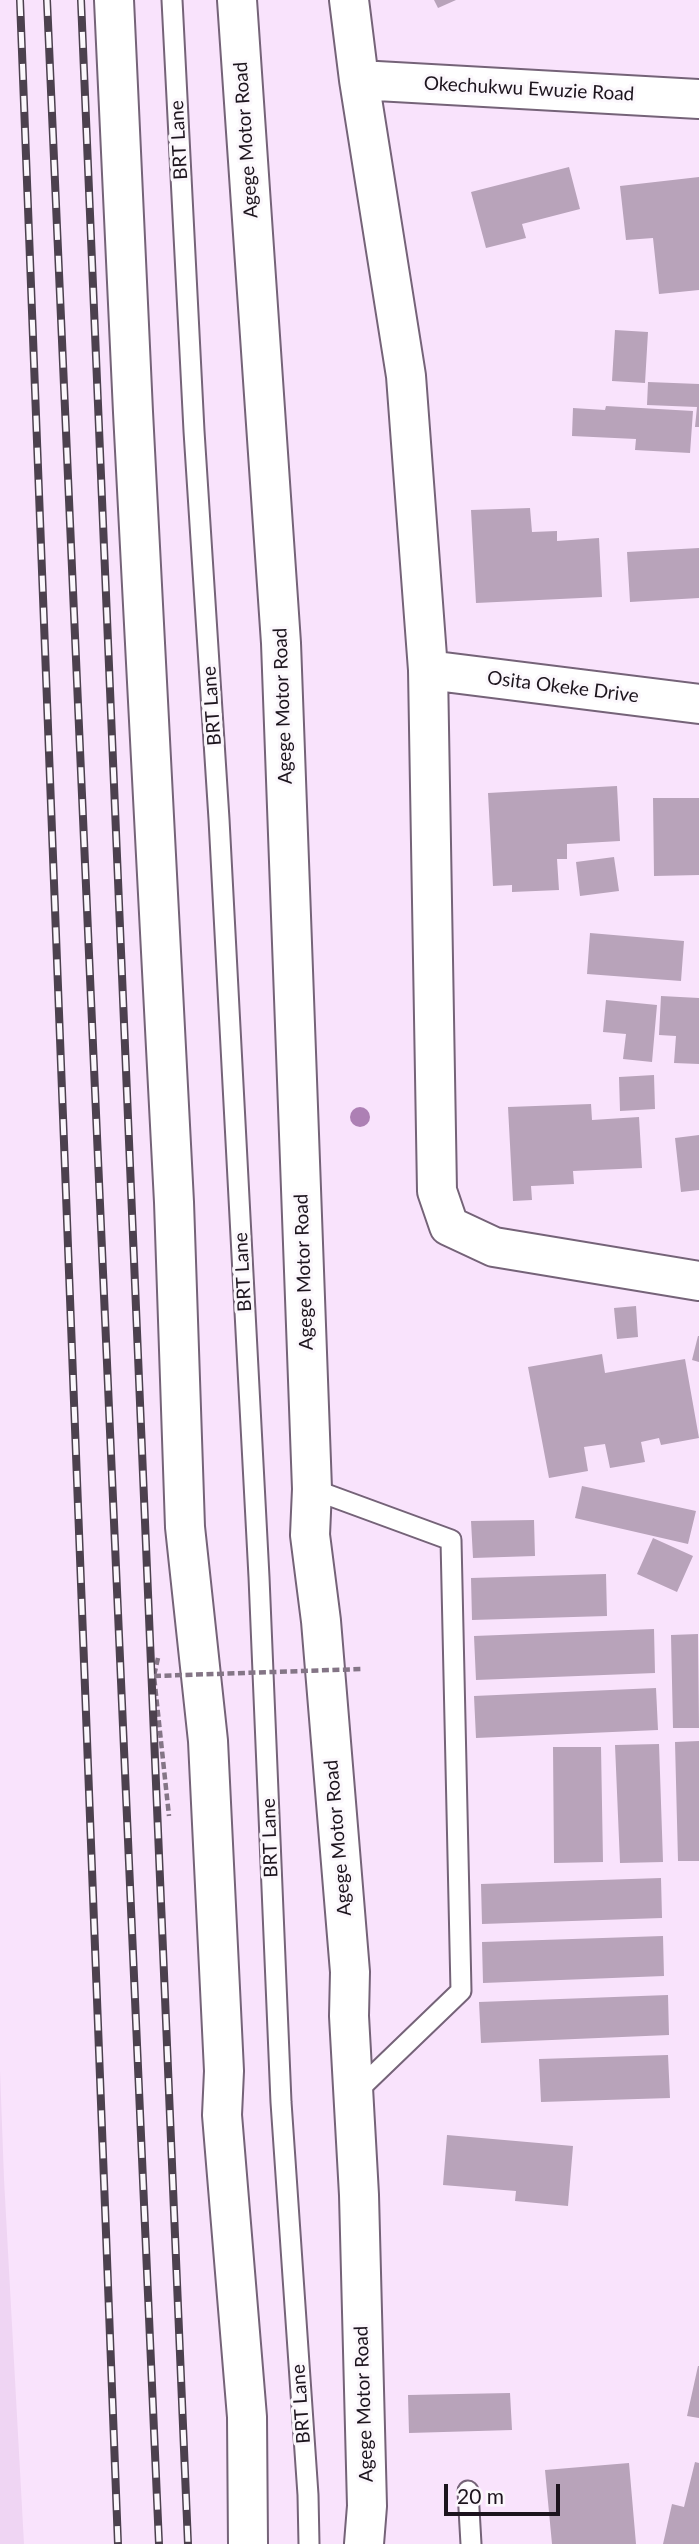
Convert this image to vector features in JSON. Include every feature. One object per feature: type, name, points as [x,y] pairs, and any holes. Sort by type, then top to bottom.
[{"type":"main road","points":[[114,0],[173,1175],[185,1527],[208,1741],[224,2071],[222,2115],[247,2417],[248,2544]]},
{"type":"main road","name":"Agege Motor Road","points":[[237,0],[281,643],[312,1489],[310,1535],[322,1634],[349,1972],[367,2506],[364,2544]]},
{"type":"main road","points":[[349,0],[406,376],[428,670],[437,1191],[449,1226],[494,1247],[699,1281]]},
{"type":"main road","name":"Okechukwu Ewuzie Road","points":[[359,79],[699,99]]},
{"type":"main road","name":"Osita Okeke Drive","points":[[428,670],[699,704]]},
{"type":"main road","points":[[367,2506],[371,2544]]},
{"type":"lane","name":"BRT Lane","points":[[172,0],[194,432],[219,820],[260,1577],[281,2102],[309,2544]]},
{"type":"lane","points":[[312,1489],[451,1541],[461,1991],[354,2094]]},
{"type":"lane","points":[[468,2491],[471,2544]]},
{"type":"path","points":[[154,1676],[362,1669]]},
{"type":"shaded area","points":[[0,2070],[4,2179],[24,2544],[0,2544]]},
{"type":"building","points":[[434,0],[456,0],[438,8]]},
{"type":"building","points":[[569,167],[580,209],[522,224],[526,238],[486,248],[471,192]]},
{"type":"building","points":[[699,177],[699,290],[659,294],[653,238],[626,240],[620,186]]},
{"type":"building","points":[[615,330],[648,332],[645,383],[612,381]]},
{"type":"building","points":[[648,382],[699,384],[699,427],[695,427],[697,407],[647,405]]},
{"type":"building","points":[[606,406],[693,411],[690,453],[635,450],[636,439],[572,436],[573,408],[605,410]]},
{"type":"building","points":[[530,508],[532,532],[557,531],[557,541],[599,538],[602,597],[476,603],[471,510]]},
{"type":"building","points":[[699,548],[699,598],[630,602],[627,552]]},
{"type":"building","points":[[617,786],[620,841],[567,844],[567,859],[557,859],[559,890],[512,892],[512,885],[493,886],[488,793]]},
{"type":"building","points":[[653,798],[699,798],[699,875],[654,876]]},
{"type":"building","points":[[614,857],[619,891],[580,896],[576,862]]},
{"type":"building","points":[[590,933],[684,941],[681,981],[587,974]]},
{"type":"building","points":[[661,996],[699,998],[699,1064],[674,1063],[676,1036],[659,1035]]},
{"type":"building","points":[[606,1000],[657,1005],[652,1062],[623,1059],[626,1034],[603,1032]]},
{"type":"building","points":[[654,1075],[655,1109],[620,1111],[619,1077]]},
{"type":"building","points":[[591,1104],[592,1120],[639,1117],[642,1168],[573,1171],[574,1184],[531,1186],[532,1200],[513,1201],[508,1107]]},
{"type":"building","points":[[699,1135],[699,1190],[681,1192],[675,1138]]},
{"type":"building","points":[[636,1306],[638,1337],[617,1339],[614,1308]]},
{"type":"building","points":[[699,1336],[699,1362],[692,1360]]},
{"type":"building","points":[[602,1354],[605,1373],[685,1359],[699,1438],[661,1445],[659,1438],[641,1442],[645,1462],[610,1468],[605,1444],[584,1447],[588,1471],[549,1478],[528,1367]]},
{"type":"building","points":[[582,1486],[696,1511],[688,1544],[575,1518]]},
{"type":"building","points":[[534,1520],[535,1556],[473,1558],[471,1521]]},
{"type":"building","points":[[653,1538],[693,1556],[677,1592],[637,1574]]},
{"type":"building","points":[[606,1574],[607,1616],[472,1620],[471,1578]]},
{"type":"building","points":[[654,1629],[655,1673],[476,1680],[474,1636]]},
{"type":"building","points":[[698,1634],[699,1728],[673,1728],[671,1635]]},
{"type":"building","points":[[656,1688],[658,1730],[476,1738],[474,1696]]},
{"type":"building","points":[[699,1741],[699,1861],[678,1861],[675,1742]]},
{"type":"building","points":[[659,1744],[663,1862],[620,1863],[615,1745]]},
{"type":"building","points":[[553,1747],[601,1747],[603,1862],[554,1863]]},
{"type":"building","points":[[661,1878],[662,1918],[482,1924],[481,1884]]},
{"type":"building","points":[[663,1936],[664,1976],[483,1983],[482,1942]]},
{"type":"building","points":[[668,1995],[669,2035],[481,2043],[479,2002]]},
{"type":"building","points":[[668,2055],[670,2098],[541,2102],[539,2059]]},
{"type":"building","points":[[447,2135],[573,2146],[568,2206],[515,2201],[516,2191],[443,2185]]},
{"type":"building","points":[[699,2366],[699,2418],[687,2416]]},
{"type":"building","points":[[510,2393],[512,2430],[409,2433],[408,2395]]},
{"type":"building","points":[[695,2462],[699,2463],[699,2544],[663,2544],[672,2504],[684,2507]]},
{"type":"building","points":[[629,2463],[636,2544],[552,2544],[545,2470]]},
{"type":"railway","points":[[20,0],[118,2544]]},
{"type":"railway","points":[[47,0],[159,2544]]},
{"type":"railway","points":[[81,0],[188,2544]]}]
